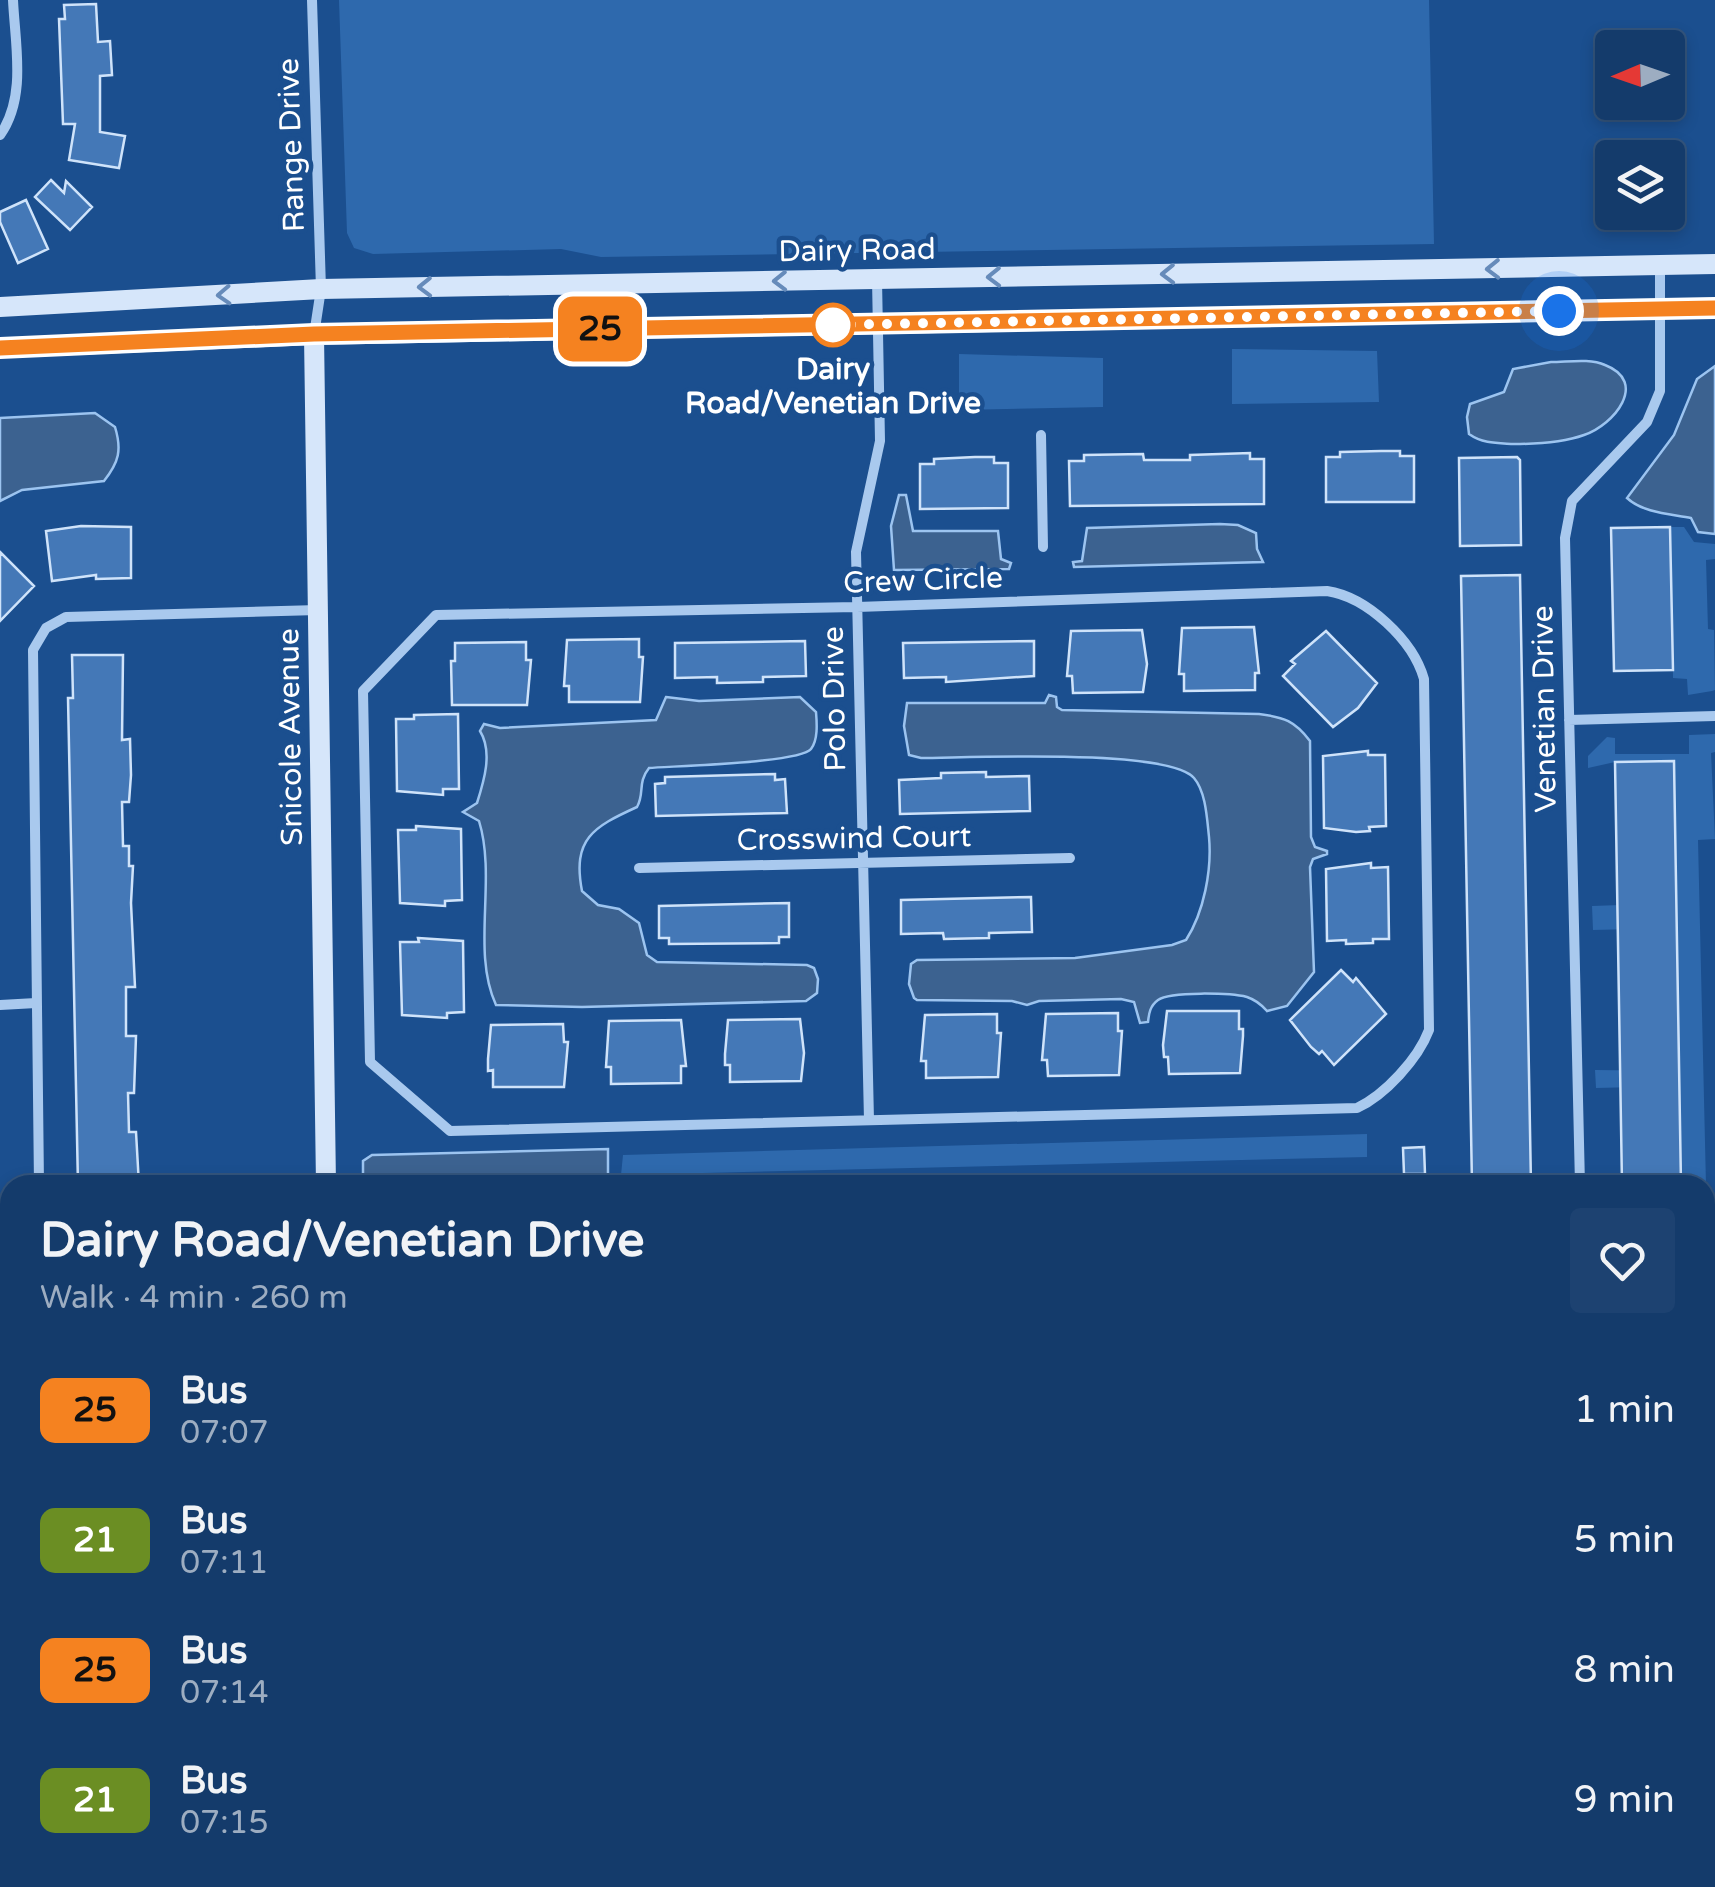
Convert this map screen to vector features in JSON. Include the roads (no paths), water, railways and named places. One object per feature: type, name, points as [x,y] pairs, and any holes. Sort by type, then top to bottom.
[{"type":"street","points":[[0,135],[12,114],[18,83],[13,0]]},
{"type":"street","name":"Range Drive","points":[[312,0],[321,288]]},
{"type":"street","name":"Dairy Road","points":[[0,307],[321,288],[1715,264]]},
{"type":"street","name":"Venetian Drive","points":[[1580,1175],[1565,538],[1572,501],[1647,422],[1660,391],[1660,266]]},
{"type":"street","name":"Polo Drive","points":[[868,1120],[856,552],[880,440],[877,279]]},
{"type":"street","name":"Snicole Avenue","points":[[321,288],[314,334],[326,1175]]},
{"type":"street","points":[[0,348],[314,334],[1715,308]]},
{"type":"street","points":[[1041,435],[1044,547]]},
{"type":"street","name":"Crew Circle","points":[[1327,592],[1342,594],[1364,605],[1393,631],[1420,665],[1424,679],[1429,1030],[1411,1060],[1368,1103],[1339,1111],[868,1120],[450,1131],[370,1062],[363,691],[436,616],[1327,592]]},
{"type":"street","points":[[39,1175],[32,650],[46,628],[66,617],[318,610]]},
{"type":"street","points":[[1569,720],[1715,716]]},
{"type":"street","name":"Crosswind Court","points":[[639,868],[1070,858]]},
{"type":"street","points":[[0,1004],[36,1003]]},
{"type":"street","points":[[938,1887],[1055,1887]]},
{"type":"place","name":"Dairy Road/Venetian Drive","points":[[833,325]]}]
